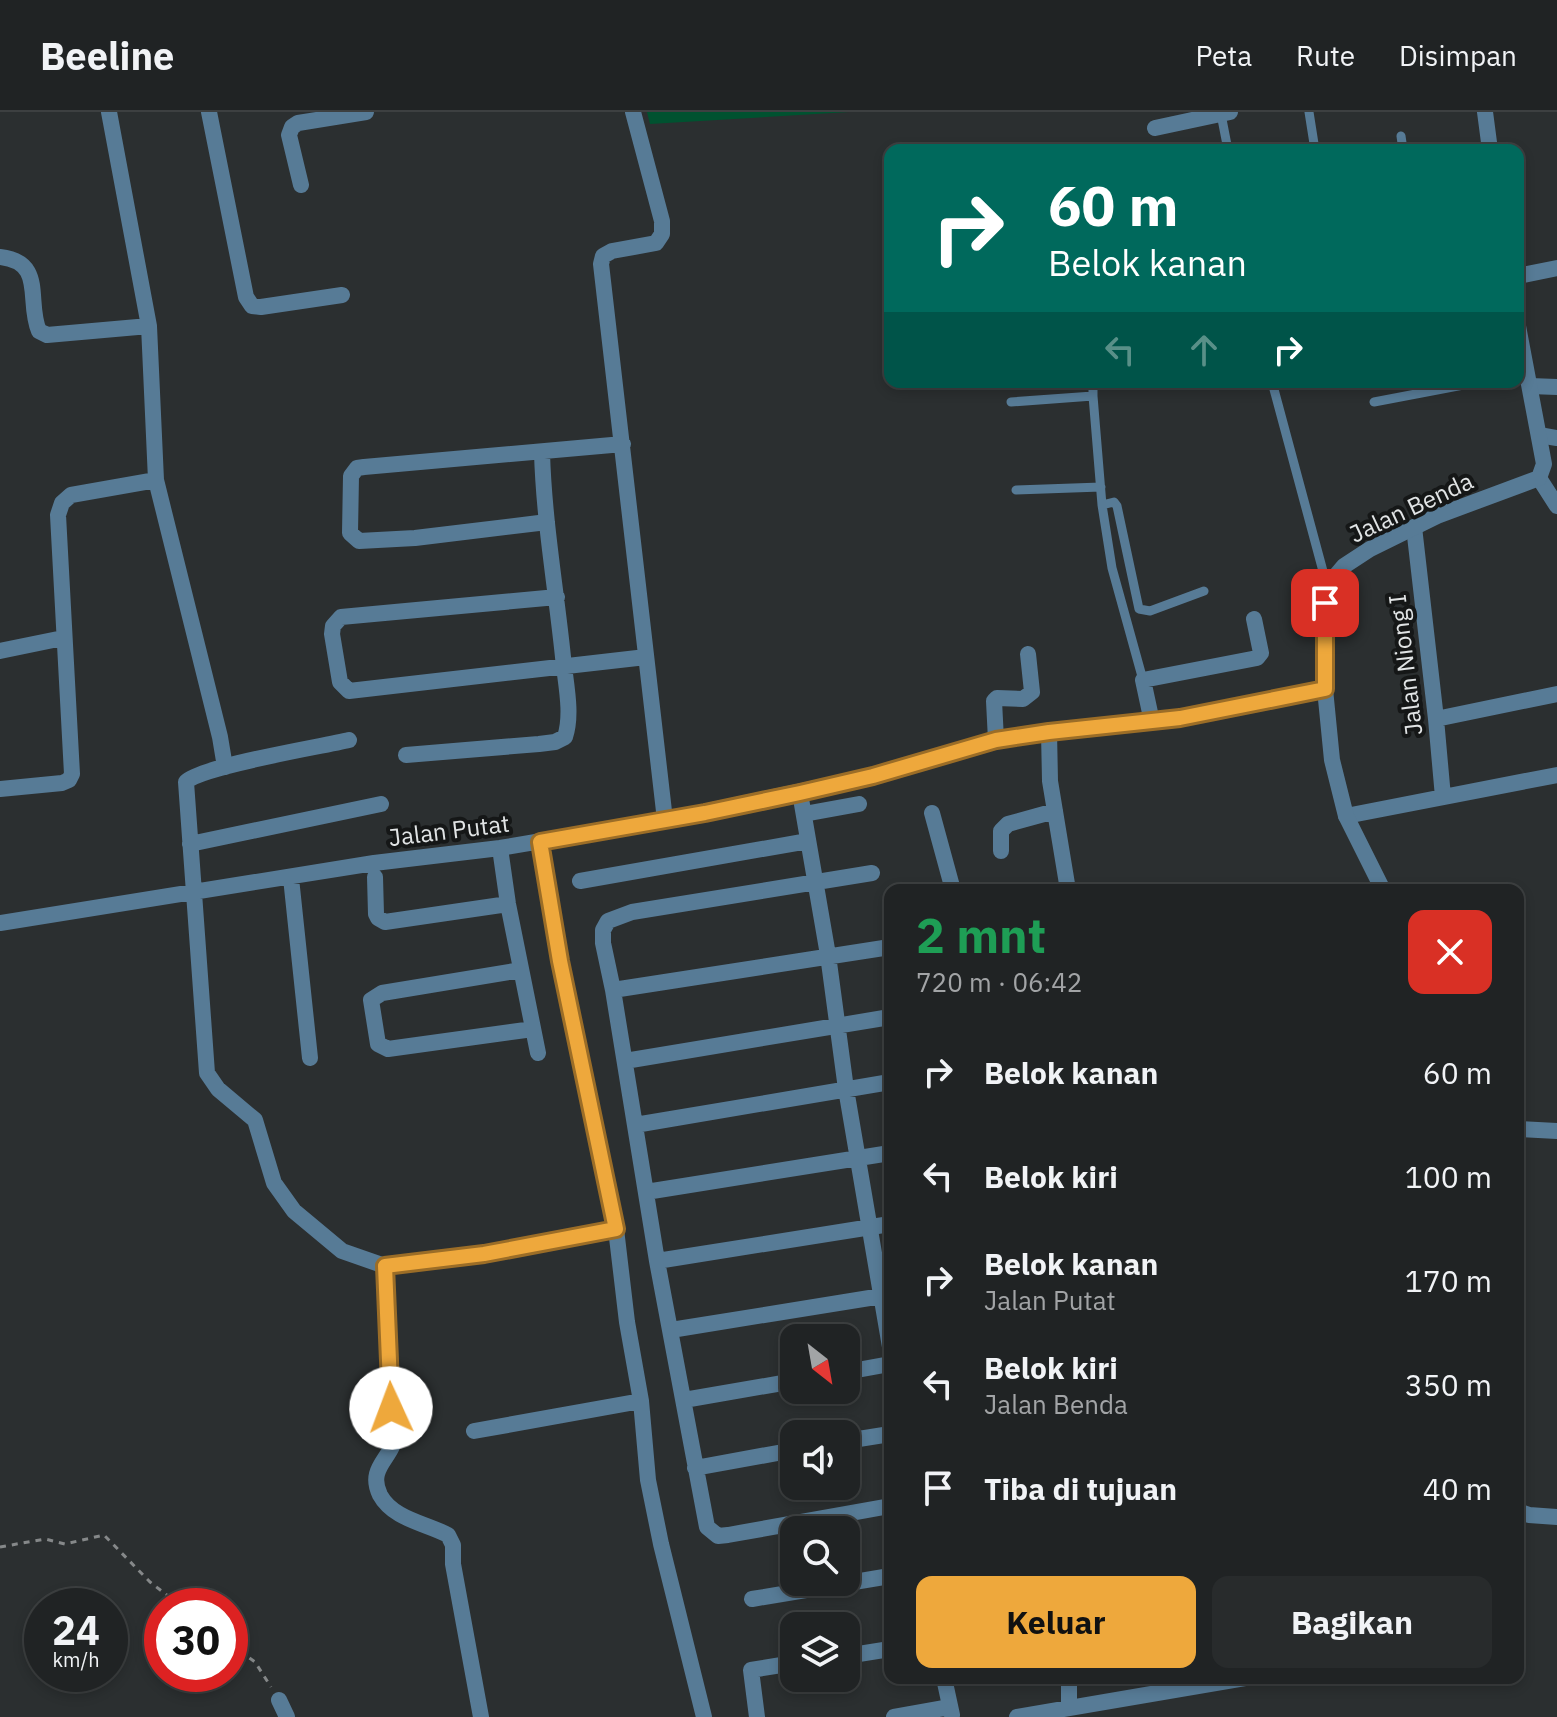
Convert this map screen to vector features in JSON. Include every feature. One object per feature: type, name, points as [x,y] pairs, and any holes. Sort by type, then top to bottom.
[{"type":"street","points":[[109,112],[149,326],[156,480],[225,767]]},
{"type":"street","points":[[209,112],[246,297],[252,306],[342,295]]},
{"type":"street","points":[[301,185],[289,135],[292,127],[298,123],[366,112]]},
{"type":"street","points":[[633,112],[662,221],[662,234],[656,243],[612,251],[603,256],[601,264],[665,820]]},
{"type":"street","points":[[1485,112],[1489,144]]},
{"type":"street","points":[[1155,128],[1226,113]]},
{"type":"street","points":[[0,257],[16,258],[24,265],[31,277],[35,321],[39,331],[47,335],[149,326]]},
{"type":"street","points":[[1524,275],[1557,268]]},
{"type":"street","points":[[1557,387],[1525,378],[1544,464],[1539,478],[1557,506]]},
{"type":"street","points":[[1539,435],[1557,438]]},
{"type":"street","points":[[547,522],[359,541],[350,533],[351,476],[357,468],[623,444]]},
{"type":"street","points":[[406,755],[539,744],[565,737],[568,727],[564,667],[542,453]]},
{"type":"street","name":"Jalan Benda","points":[[1327,586],[1344,566],[1370,549],[1478,499],[1539,478]]},
{"type":"street","points":[[0,789],[62,783],[69,780],[72,774],[58,515],[62,503],[71,495],[83,492],[156,480]]},
{"type":"street","name":"Jalan Niong I","points":[[1414,527],[1443,797]]},
{"type":"street","points":[[1327,586],[1325,689],[1332,760],[1346,816],[1380,884]]},
{"type":"street","points":[[557,597],[341,617],[333,626],[332,634],[340,682],[349,691],[646,657]]},
{"type":"street","points":[[1152,722],[1143,680],[1257,658],[1261,653],[1254,619]]},
{"type":"street","points":[[0,651],[63,638]]},
{"type":"street","points":[[996,740],[994,701],[997,698],[1023,699],[1032,692],[1028,654]]},
{"type":"street","name":"Jalan Putat","points":[[0,923],[374,863],[540,842],[665,820],[873,776],[996,740],[1152,722],[1325,689]]},
{"type":"street","points":[[1436,719],[1557,694]]},
{"type":"street","points":[[1049,732],[1050,781],[1067,884]]},
{"type":"street","points":[[349,740],[225,767],[190,777],[186,782],[207,1073],[218,1089],[255,1120],[274,1183],[294,1211],[342,1251],[385,1266],[484,1254],[616,1229]]},
{"type":"street","points":[[1346,816],[1557,775]]},
{"type":"street","points":[[800,793],[869,1228],[884,1287]]},
{"type":"street","points":[[190,844],[381,804]]},
{"type":"street","points":[[804,814],[859,804]]},
{"type":"street","points":[[1001,851],[1001,831],[1008,824],[1055,811]]},
{"type":"street","points":[[932,813],[951,884]]},
{"type":"street","points":[[580,881],[808,841]]},
{"type":"street","points":[[540,842],[560,961],[616,1229],[653,1506],[704,1717]]},
{"type":"street","points":[[500,848],[538,1053]]},
{"type":"street","points":[[872,873],[618,916],[608,921],[603,930],[603,943],[657,1261],[707,1527],[718,1536],[884,1507]]},
{"type":"street","points":[[375,877],[376,914],[385,922],[508,904]]},
{"type":"street","points":[[291,878],[310,1058]]},
{"type":"street","points":[[613,990],[884,948]]},
{"type":"street","points":[[521,970],[382,993],[371,1000],[376,1035],[378,1044],[388,1049],[533,1029]]},
{"type":"street","points":[[625,1061],[884,1018]]},
{"type":"street","points":[[635,1125],[884,1083]]},
{"type":"street","points":[[1524,1129],[1557,1131]]},
{"type":"street","points":[[646,1192],[884,1154]]},
{"type":"street","points":[[657,1261],[884,1225]]},
{"type":"street","points":[[385,1266],[389,1391],[396,1431],[393,1447],[376,1470],[377,1486],[394,1512],[448,1535],[453,1545],[453,1564],[481,1717]]},
{"type":"street","points":[[671,1330],[884,1295]]},
{"type":"street","points":[[860,1369],[884,1365]]},
{"type":"street","points":[[684,1400],[780,1383]]},
{"type":"street","points":[[474,1431],[641,1401]]},
{"type":"street","points":[[860,1439],[884,1435]]},
{"type":"street","points":[[695,1468],[780,1453]]},
{"type":"street","points":[[1524,1513],[1557,1517]]},
{"type":"street","points":[[752,1599],[884,1577]]},
{"type":"street","points":[[860,1654],[884,1650]]},
{"type":"street","points":[[757,1717],[751,1670],[780,1665]]},
{"type":"street","points":[[894,1717],[951,1712],[945,1684]]},
{"type":"street","points":[[1069,1684],[1069,1708]]},
{"type":"street","points":[[1017,1717],[1210,1684]]},
{"type":"street","points":[[279,1700],[287,1717]]},
{"type":"lane","points":[[1309,112],[1314,144]]},
{"type":"lane","points":[[1226,113],[1228,144]]},
{"type":"lane","points":[[1401,136],[1402,144]]},
{"type":"lane","points":[[1093,388],[1102,505],[1112,568],[1143,680]]},
{"type":"lane","points":[[1274,388],[1327,586]]},
{"type":"lane","points":[[1374,402],[1448,388]]},
{"type":"lane","points":[[1011,402],[1093,396]]},
{"type":"lane","points":[[1016,490],[1101,487]]},
{"type":"lane","points":[[1102,505],[1114,502],[1117,506],[1139,609],[1150,611],[1204,591]]},
{"type":"path","points":[[0,1547],[45,1539],[65,1544],[104,1535],[158,1588]]},
{"type":"path","points":[[248,1657],[255,1662],[279,1700]]},
{"type":"green space","points":[[647,112],[849,112],[650,124]]},
{"type":"route","points":[[391,1408],[385,1266],[484,1254],[616,1229],[560,961],[540,842],[800,793],[873,776],[996,740],[1180,718],[1325,689],[1325,603]]}]
